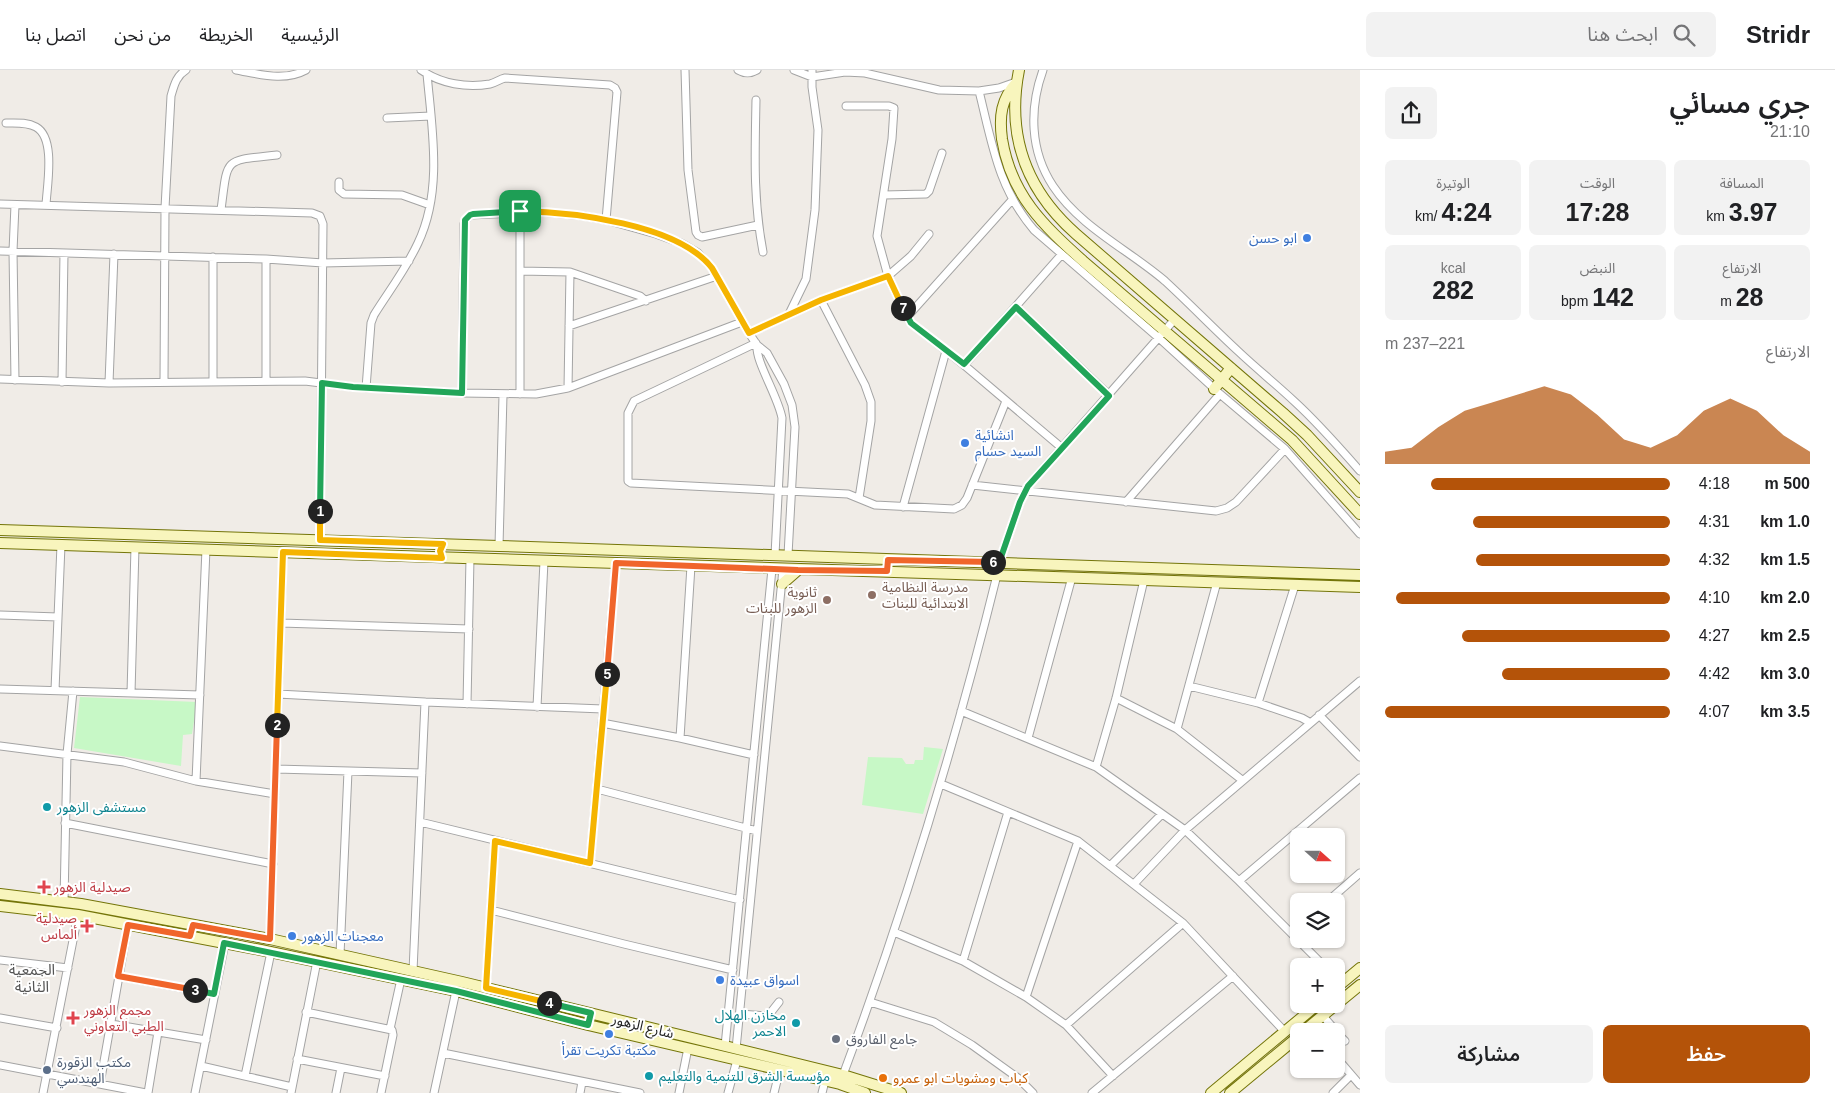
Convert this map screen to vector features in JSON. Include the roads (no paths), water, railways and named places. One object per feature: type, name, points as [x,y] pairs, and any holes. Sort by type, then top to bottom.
[{"type":"main road","points":[[1019,70],[1015,104],[1020,150],[1038,192],[1052,210],[1307,435],[1360,492]]},
{"type":"main road","points":[[1017,82],[1008,93],[1001,113],[1005,154],[1010,172],[1032,210],[1081,264],[1163,335],[1221,379],[1292,440],[1360,513]]},
{"type":"main road","points":[[1081,264],[1094,249]]},
{"type":"main road","points":[[1217,391],[1221,379],[1231,368]]},
{"type":"main road","points":[[0,530],[1360,575]]},
{"type":"main road","points":[[13,531],[13,544]]},
{"type":"main road","points":[[0,543],[1360,587]]},
{"type":"main road","points":[[442,558],[440,551],[443,544]]},
{"type":"main road","points":[[887,571],[888,560]]},
{"type":"main road","points":[[782,584],[798,570]]},
{"type":"main road","points":[[1313,574],[1313,586]]},
{"type":"main road","name":"شارع الزهور","points":[[0,894],[64,902],[270,939],[591,1013],[843,1075],[901,1093]]},
{"type":"main road","name":"شارع الزهور","points":[[0,906],[78,915],[401,979],[825,1080],[865,1093]]},
{"type":"main road","points":[[190,936],[193,925]]},
{"type":"main road","points":[[1345,980],[1360,968]]},
{"type":"main road","points":[[1345,993],[1360,986]]},
{"type":"main road","points":[[588,1025],[591,1013]]},
{"type":"main road","points":[[1211,1093],[1307,1013]]},
{"type":"main road","points":[[1316,1023],[1325,1013]]},
{"type":"main road","points":[[1230,1093],[1290,1043]]},
{"type":"street","points":[[164,382],[165,208],[171,96],[177,78],[186,70]]},
{"type":"street","points":[[236,70],[274,77],[306,70]]},
{"type":"street","points":[[685,70],[688,170],[696,232],[702,237],[758,225]]},
{"type":"street","points":[[738,70],[750,74],[757,70]]},
{"type":"street","points":[[794,70],[812,73],[855,72],[875,75],[934,90],[980,91],[999,88],[1017,82]]},
{"type":"street","points":[[1043,70],[1033,113],[1036,144],[1046,172],[1062,198],[1087,222],[1164,280],[1239,352],[1295,401],[1360,471]]},
{"type":"street","points":[[366,388],[371,323],[374,315],[409,261],[418,243],[430,206],[433,183],[431,116],[426,71]]},
{"type":"street","points":[[426,71],[447,83],[458,85],[490,84],[505,78],[610,85],[615,88],[617,92],[606,220]]},
{"type":"street","points":[[789,314],[806,279],[815,210],[818,130],[812,73]]},
{"type":"street","points":[[980,91],[999,170],[1012,200],[1034,230],[1062,254],[1081,264]]},
{"type":"street","points":[[756,100],[755,190],[758,225],[763,252]]},
{"type":"street","points":[[846,106],[889,106],[894,108],[892,139],[877,236],[888,276],[907,317],[911,323],[964,364],[1062,448]]},
{"type":"street","points":[[387,118],[431,116]]},
{"type":"street","points":[[6,123],[30,124],[37,128],[46,138],[49,155],[46,205]]},
{"type":"street","points":[[884,195],[926,194],[929,191],[942,153]]},
{"type":"street","points":[[221,210],[229,165],[236,160],[278,155]]},
{"type":"street","points":[[339,182],[339,190],[344,194],[402,195],[430,206]]},
{"type":"street","points":[[907,317],[1012,200]]},
{"type":"street","points":[[0,204],[221,210],[316,214],[320,216],[323,224],[320,540]]},
{"type":"street","points":[[14,205],[15,380]]},
{"type":"street","points":[[520,211],[520,394]]},
{"type":"street","points":[[462,393],[465,220],[470,215],[520,211],[563,213],[606,220],[656,234],[690,247],[706,260],[756,344],[767,353],[784,384],[792,405],[795,427],[788,555]]},
{"type":"street","points":[[749,333],[821,300],[888,276],[911,256],[929,234]]},
{"type":"street","points":[[0,251],[266,259],[323,263],[409,261]]},
{"type":"street","points":[[62,382],[64,253]]},
{"type":"street","points":[[109,383],[114,254]]},
{"type":"street","points":[[964,364],[1062,254]]},
{"type":"street","points":[[212,257],[213,381]]},
{"type":"street","points":[[266,259],[266,381]]},
{"type":"street","points":[[520,271],[570,272],[640,296],[646,301]]},
{"type":"street","points":[[568,388],[570,272]]},
{"type":"street","points":[[569,326],[717,276]]},
{"type":"street","points":[[821,300],[865,384],[870,402],[870,430],[859,498]]},
{"type":"street","points":[[1016,307],[1109,396]]},
{"type":"street","points":[[999,563],[1024,492],[1175,319]]},
{"type":"street","points":[[0,379],[109,383],[266,381],[503,395],[552,392],[568,388],[742,322]]},
{"type":"street","points":[[1163,335],[1217,391],[1285,448],[1360,534]]},
{"type":"street","points":[[756,344],[634,401],[628,413],[627,479],[631,483],[779,489],[848,494],[871,504],[954,509],[964,502],[1006,400]]},
{"type":"street","points":[[756,344],[757,355],[777,399],[782,418],[775,555]]},
{"type":"street","points":[[903,507],[946,351]]},
{"type":"street","points":[[1126,502],[1217,391]]},
{"type":"street","points":[[499,546],[503,395]]},
{"type":"street","points":[[972,485],[1216,511],[1227,508],[1236,502],[1285,448]]},
{"type":"street","points":[[55,690],[60,545]]},
{"type":"street","points":[[131,693],[135,547]]},
{"type":"street","points":[[196,780],[206,550]]},
{"type":"street","points":[[270,939],[283,552]]},
{"type":"street","points":[[467,704],[470,558]]},
{"type":"street","points":[[537,707],[544,560]]},
{"type":"street","points":[[590,863],[616,563]]},
{"type":"street","points":[[680,738],[691,566]]},
{"type":"street","points":[[736,1049],[782,584],[778,569]]},
{"type":"street","points":[[725,1046],[754,755],[778,569]]},
{"type":"street","points":[[843,1075],[894,932],[941,784],[962,711],[996,575]]},
{"type":"street","points":[[1028,738],[1072,577]]},
{"type":"street","points":[[1096,767],[1116,698],[1144,580]]},
{"type":"street","points":[[1177,729],[1216,582]]},
{"type":"street","points":[[1258,703],[1295,585]]},
{"type":"street","points":[[0,615],[58,617]]},
{"type":"street","points":[[280,623],[469,629]]},
{"type":"street","points":[[1134,884],[1185,830],[1300,730],[1360,681]]},
{"type":"street","points":[[1188,686],[1258,703],[1310,722]]},
{"type":"street","points":[[0,689],[200,695]]},
{"type":"street","points":[[64,902],[67,754],[73,691]]},
{"type":"street","points":[[278,694],[604,709]]},
{"type":"street","points":[[1116,698],[1177,729],[1242,780]]},
{"type":"street","points":[[413,971],[424,702]]},
{"type":"street","points":[[962,711],[1096,767],[1185,830],[1290,931]]},
{"type":"street","points":[[1291,715],[1298,723],[1300,730]]},
{"type":"street","points":[[1319,715],[1360,757]]},
{"type":"street","points":[[602,723],[754,755]]},
{"type":"street","points":[[0,746],[124,762],[196,780],[275,794]]},
{"type":"street","points":[[276,769],[422,773]]},
{"type":"street","points":[[340,955],[348,771]]},
{"type":"street","points":[[1239,881],[1360,778]]},
{"type":"street","points":[[941,784],[1078,841],[1183,923],[1285,1032]]},
{"type":"street","points":[[597,789],[757,831]]},
{"type":"street","points":[[963,961],[1008,812]]},
{"type":"street","points":[[1110,866],[1162,814]]},
{"type":"street","points":[[420,822],[740,900]]},
{"type":"street","points":[[65,823],[273,864]]},
{"type":"street","points":[[486,988],[495,841]]},
{"type":"street","points":[[1026,997],[1078,841]]},
{"type":"street","points":[[1337,893],[1360,873]]},
{"type":"street","points":[[491,910],[732,970]]},
{"type":"street","points":[[43,1093],[78,915]]},
{"type":"street","points":[[1066,1025],[1183,923]]},
{"type":"street","points":[[100,1084],[128,925]]},
{"type":"street","points":[[894,932],[963,961],[1026,997],[1066,1025],[1113,1076]]},
{"type":"street","points":[[195,1093],[224,943]]},
{"type":"street","points":[[1307,948],[1316,958]]},
{"type":"street","points":[[245,1076],[271,952]]},
{"type":"street","points":[[0,960],[68,968]]},
{"type":"street","points":[[201,1066],[245,1076],[291,1090],[317,961]]},
{"type":"street","points":[[118,976],[214,994]]},
{"type":"street","points":[[1092,1093],[1233,976]]},
{"type":"street","points":[[381,1093],[393,1032],[390,1029],[401,979]]},
{"type":"street","points":[[434,1093],[456,991]]},
{"type":"street","points":[[740,1014],[768,1016],[779,1002]]},
{"type":"street","points":[[870,1002],[934,1022],[972,1045],[1010,1072],[1033,1093]]},
{"type":"street","points":[[306,1012],[390,1029]]},
{"type":"street","points":[[1322,1016],[1328,1023]]},
{"type":"street","points":[[0,1018],[57,1028]]},
{"type":"street","points":[[111,1024],[206,1040]]},
{"type":"street","points":[[0,1065],[147,1093],[158,1032]]},
{"type":"street","points":[[679,1093],[688,1048]]},
{"type":"street","points":[[443,1054],[640,1093]]},
{"type":"street","points":[[297,1060],[385,1076]]},
{"type":"street","points":[[728,1093],[737,1060]]},
{"type":"street","points":[[1345,1067],[1360,1085]]},
{"type":"street","points":[[336,1093],[341,1068]]},
{"type":"street","points":[[774,1093],[780,1070]]},
{"type":"street","points":[[1333,1093],[1351,1074]]},
{"type":"street","points":[[822,1093],[825,1080]]},
{"type":"street","points":[[580,1093],[582,1082]]},
{"type":"place","name":"ابو حسن","points":[[1307,238]]},
{"type":"place","name":"انشائية السيد حسام","points":[[965,443]]},
{"type":"place","name":"مدرسة النظامية الابتدائية للبنات","points":[[872,595]]},
{"type":"place","name":"ثانوية الزهور للبنات","points":[[827,600]]},
{"type":"place","name":"مستشفى الزهور","points":[[47,807]]},
{"type":"place","name":"صيدلية الزهور","points":[[44,887]]},
{"type":"place","name":"صيدلية ألماس","points":[[87,926]]},
{"type":"place","name":"معجنات الزهور","points":[[292,936]]},
{"type":"place","name":"اسواق عبيدة","points":[[720,980]]},
{"type":"place","name":"مجمع الزهور الطبي التعاوني","points":[[73,1018]]},
{"type":"place","name":"مخازن الهلال الاحمر","points":[[796,1023]]},
{"type":"place","name":"مكتبة تكريت تقرأ","points":[[609,1034]]},
{"type":"place","name":"جامع الفاروق","points":[[836,1039]]},
{"type":"place","name":"مكتب الزقورة الهندسي","points":[[47,1070]]},
{"type":"place","name":"مؤسسة الشرق للتنمية والتعليم","points":[[649,1076]]},
{"type":"place","name":"كباب ومشويات ابو عمرو","points":[[883,1078]]},
{"type":"district","name":"الجمعية الثانية","points":[[32,978]]}]
